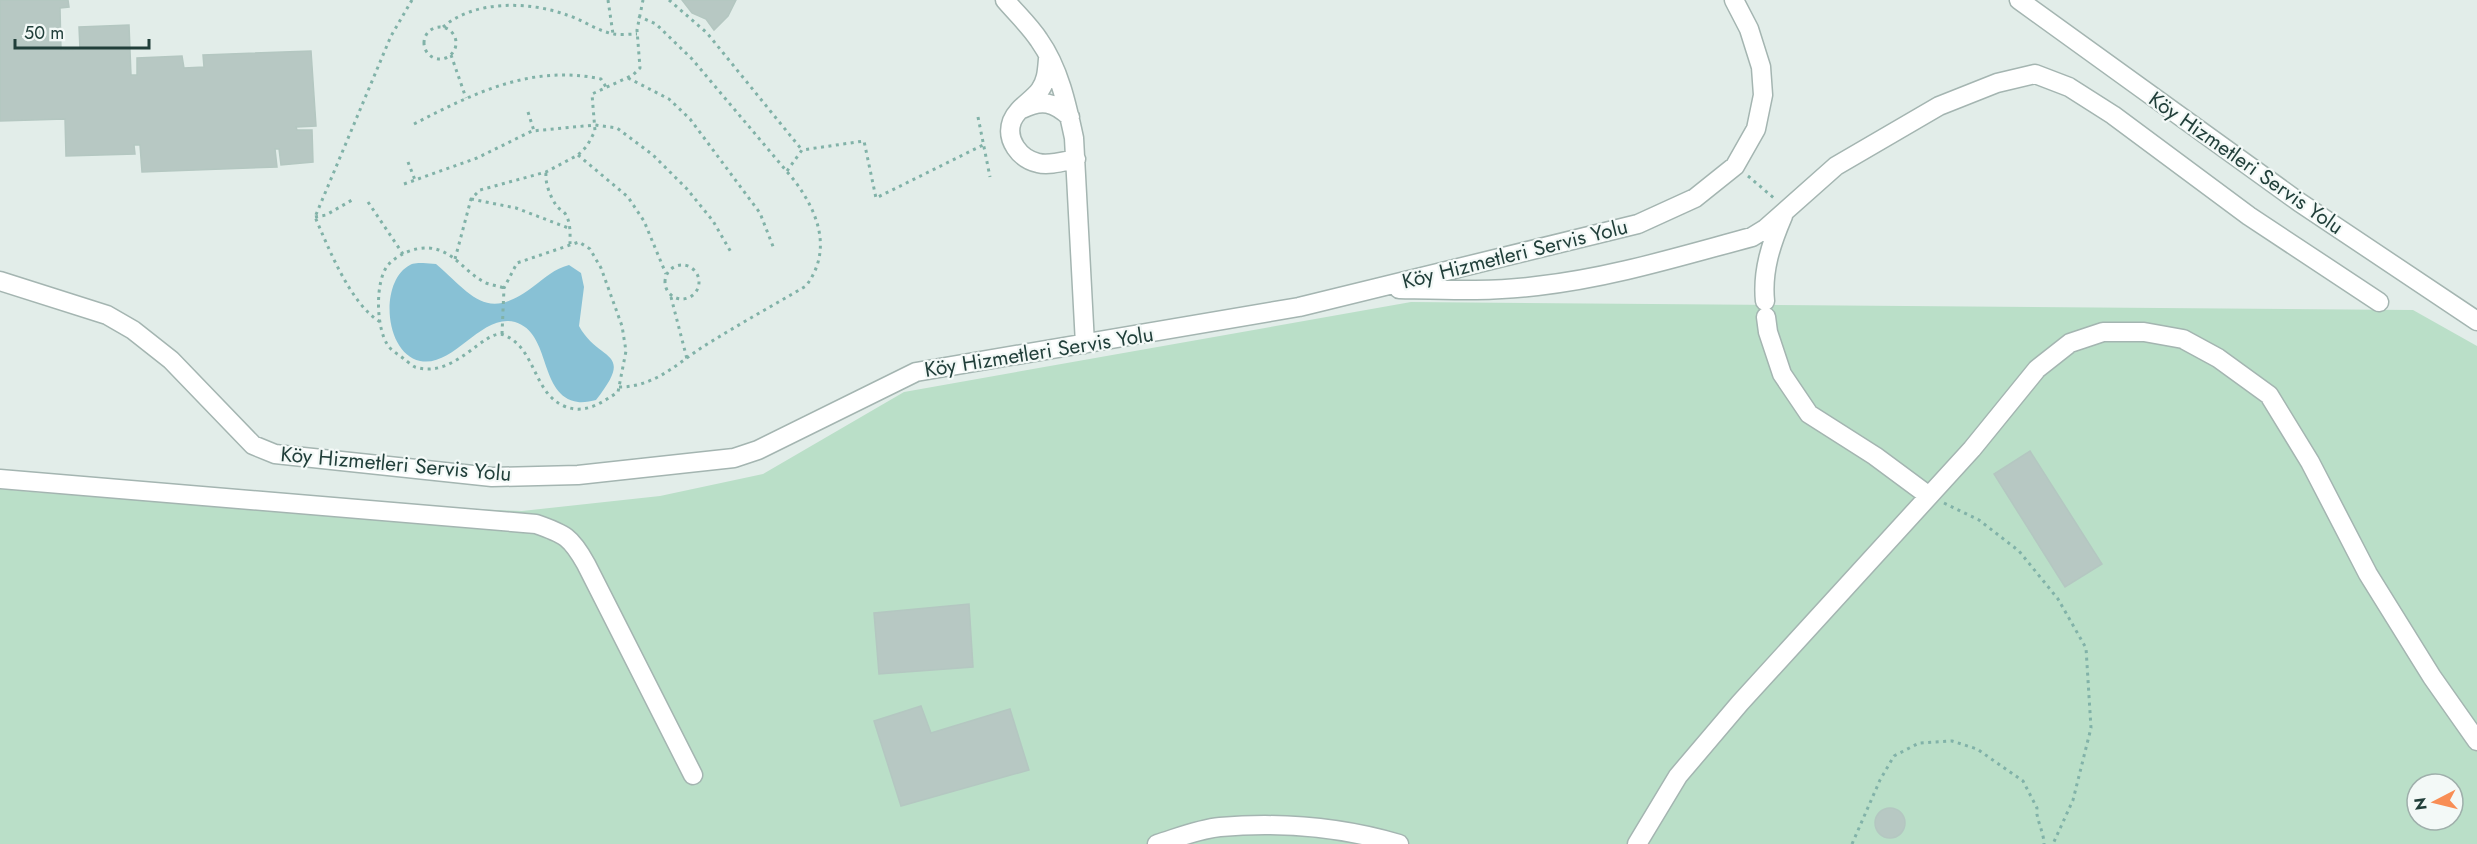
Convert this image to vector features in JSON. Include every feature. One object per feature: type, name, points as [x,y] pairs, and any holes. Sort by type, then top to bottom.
[{"type":"street","points":[[1005,0],[1040,40],[1070,117],[1076,159],[1085,345]]},
{"type":"street","name":"Köy Hizmetleri Servis Yolu","points":[[0,281],[107,315],[133,330],[171,360],[253,445],[275,454],[492,477],[578,475],[735,458],[758,450],[916,372],[1299,307],[1638,224],[1695,198],[1735,166],[1756,129],[1763,95],[1761,67],[1749,29],[1734,0]]},
{"type":"street","name":"Köy Hizmetleri Servis Yolu","points":[[2019,0],[2299,202],[2477,321]]},
{"type":"street","points":[[1048,58],[1046,77],[1040,90],[1020,109],[1012,121],[1011,138],[1020,155],[1040,164],[1076,159]]},
{"type":"street","points":[[1377,288],[1465,291],[1538,286],[1637,268],[1752,237],[1765,230],[1836,166],[1939,106],[1997,83],[2035,74],[2069,87],[2113,115],[2249,216],[2379,302]]},
{"type":"street","points":[[1020,109],[1041,103],[1057,105],[1070,117]]},
{"type":"street","points":[[1785,212],[1770,246],[1763,285],[1768,332],[1782,374],[1809,414],[1875,456],[1929,496]]},
{"type":"street","points":[[1637,844],[1686,767],[1748,695],[1972,449],[2037,369],[2070,343],[2103,332],[2144,332],[2183,339],[2218,358],[2269,395],[2310,462],[2368,574],[2432,677],[2477,741]]},
{"type":"street","points":[[0,479],[536,524],[558,532],[575,544],[693,775]]},
{"type":"street","points":[[1157,844],[1218,828],[1302,826],[1372,836],[1399,844]]},
{"type":"path","points":[[380,322],[372,318],[353,292],[329,250],[315,217],[391,36],[412,0]]},
{"type":"path","points":[[608,0],[613,34]]},
{"type":"path","points":[[455,259],[471,199],[480,189],[546,172],[578,155],[595,131],[592,94],[628,78],[640,68],[637,34],[638,16],[643,0]]},
{"type":"path","points":[[669,0],[707,33],[802,150]]},
{"type":"path","points":[[443,27],[468,12],[491,6],[519,6],[544,8],[613,34],[637,34]]},
{"type":"path","points":[[619,387],[635,387],[663,376],[706,345],[806,286],[816,273],[819,238],[817,216],[810,201],[787,171],[692,59],[656,24],[638,16]]},
{"type":"path","points":[[437,27],[443,27],[452,32],[456,41],[451,55],[442,59],[428,53],[424,42],[428,32],[437,27]]},
{"type":"path","points":[[451,55],[466,98]]},
{"type":"path","points":[[414,124],[466,98],[507,83],[566,73],[601,79],[606,87]]},
{"type":"path","points":[[628,78],[669,99],[690,119],[760,213],[774,249]]},
{"type":"path","points":[[528,112],[534,131]]},
{"type":"path","points":[[978,117],[990,177]]},
{"type":"path","points":[[404,184],[477,158],[534,131],[595,125],[616,128],[653,155],[687,189],[713,221],[732,254]]},
{"type":"path","points":[[787,171],[802,150],[864,141],[876,198],[983,145]]},
{"type":"path","points":[[578,155],[628,196],[648,230],[666,274],[666,287],[671,296],[687,359]]},
{"type":"path","points":[[408,162],[415,180]]},
{"type":"path","points":[[1735,166],[1770,193],[1785,212]]},
{"type":"path","points":[[546,172],[550,193],[557,207],[566,214],[571,229],[570,244]]},
{"type":"path","points":[[471,199],[516,208],[571,229]]},
{"type":"path","points":[[315,217],[326,215],[352,201]]},
{"type":"path","points":[[368,202],[403,254]]},
{"type":"path","points":[[502,334],[504,288],[517,263],[579,242],[590,249],[613,296],[622,327],[626,351],[618,392],[588,410],[569,408],[554,402],[542,387],[525,353],[514,340],[502,334],[493,335],[450,365],[414,367],[388,346],[380,330],[380,286],[388,266],[403,254],[417,248],[432,248],[448,252],[486,282],[504,288]]},
{"type":"path","points":[[666,274],[669,269],[681,265],[692,268],[698,278],[696,290],[688,298],[676,299],[671,296]]},
{"type":"path","points":[[1929,496],[1979,520],[2019,551],[2058,599],[2086,648],[2091,728],[2073,800],[2053,844]]},
{"type":"path","points":[[1852,844],[1880,780],[1894,756],[1918,743],[1952,741],[1977,749],[2023,781],[2037,808],[2036,813],[2044,831],[2044,844]]},
{"type":"green space","points":[[1411,302],[2413,310],[2477,346],[2477,844],[0,844],[0,489],[44,493],[522,511],[660,496],[763,474],[904,392]]},
{"type":"water","points":[[411,264],[436,264],[470,294],[491,303],[503,303],[517,297],[550,274],[569,265],[581,273],[584,287],[579,326],[587,338],[610,358],[613,364],[613,372],[608,384],[596,400],[580,402],[565,397],[556,389],[535,338],[527,328],[515,322],[503,321],[491,325],[444,357],[432,361],[420,361],[408,355],[399,345],[393,331],[390,300],[393,286],[400,273]]},
{"type":"building","points":[[0,0],[68,0],[69,7],[60,8],[61,50],[80,49],[79,27],[129,25],[131,75],[137,75],[137,58],[182,56],[184,68],[204,67],[203,55],[311,51],[316,126],[296,127],[297,130],[312,130],[313,162],[281,165],[279,149],[275,149],[277,167],[142,172],[140,145],[134,145],[135,154],[66,156],[65,119],[0,121]]},
{"type":"building","points":[[682,0],[736,0],[728,16],[714,30],[706,19],[692,13]]},
{"type":"building","points":[[2030,451],[2102,564],[2065,587],[1994,474]]},
{"type":"building","points":[[969,604],[973,667],[879,674],[874,613]]},
{"type":"building","points":[[921,706],[931,733],[1010,709],[1029,770],[901,806],[874,721]]},
{"type":"building","points":[[1890,808],[1901,812],[1905,823],[1901,834],[1890,838],[1879,834],[1875,823],[1879,812]]}]
